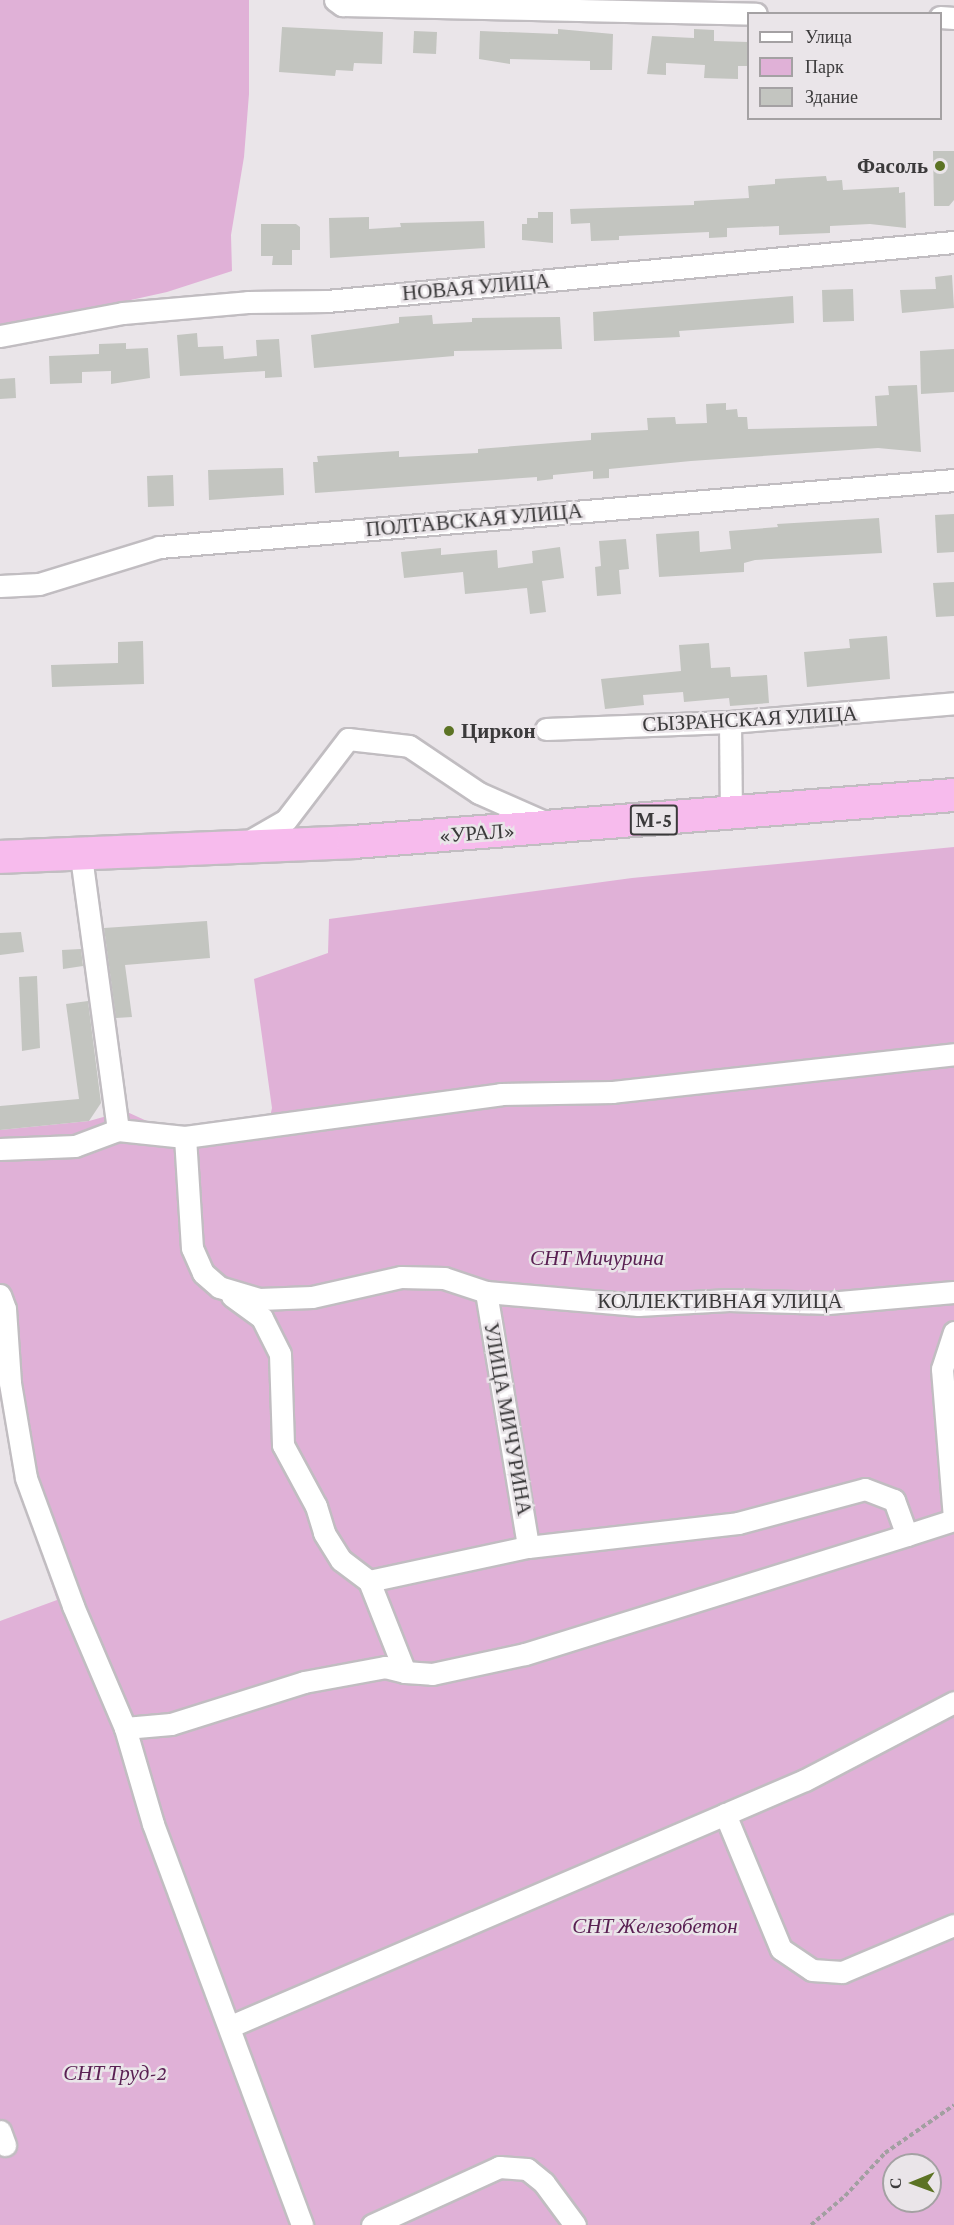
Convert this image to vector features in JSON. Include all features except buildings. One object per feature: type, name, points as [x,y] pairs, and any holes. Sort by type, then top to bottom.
[{"type":"highway","name":"«УРАЛ»","points":[[0,857],[239,848],[731,814],[954,795]]},
{"type":"street","points":[[335,0],[342,4],[747,14]]},
{"type":"street","name":"НОВАЯ УЛИЦА","points":[[0,336],[123,314],[248,302],[327,301],[954,242]]},
{"type":"street","name":"ПОЛТАВСКАЯ УЛИЦА","points":[[0,586],[39,584],[159,547],[954,480]]},
{"type":"street","name":"СЫЗРАНСКАЯ УЛИЦА","points":[[546,729],[730,722],[954,703]]},
{"type":"street","points":[[730,722],[731,814]]},
{"type":"street","points":[[239,848],[286,820],[348,739],[409,746],[479,793],[555,827]]},
{"type":"street","points":[[81,855],[118,1130]]},
{"type":"street","points":[[0,1149],[75,1146],[118,1130],[185,1137],[501,1094],[612,1092],[954,1054]]},
{"type":"street","points":[[185,1137],[192,1248],[203,1273],[262,1318],[280,1354],[284,1445],[316,1506],[324,1533],[341,1560],[369,1581],[405,1672]]},
{"type":"street","name":"КОЛЛЕКТИВНАЯ УЛИЦА","points":[[219,1287],[259,1299],[302,1297],[401,1277],[444,1278],[486,1292],[638,1305],[729,1300],[828,1303],[951,1294]]},
{"type":"street","name":"УЛИЦА МИЧУРИНА","points":[[486,1292],[528,1547]]},
{"type":"street","points":[[0,1295],[5,1310],[10,1383],[26,1478],[73,1606],[125,1728],[153,1824],[231,2026],[302,2225]]},
{"type":"street","points":[[125,1728],[171,1724],[304,1682],[385,1667],[405,1672],[432,1674],[525,1653],[954,1519],[942,1368],[954,1332]]},
{"type":"street","points":[[369,1581],[528,1547],[738,1523],[865,1489],[894,1500],[907,1535]]},
{"type":"street","points":[[231,2026],[805,1780],[954,1702]]},
{"type":"street","points":[[725,1814],[781,1949],[812,1970],[842,1972],[954,1925]]},
{"type":"street","points":[[372,2225],[499,2167],[527,2169],[544,2183],[575,2225]]},
{"type":"path","points":[[811,2225],[845,2196],[885,2153],[954,2104]]},
{"type":"green space","points":[[0,0],[249,0],[249,94],[244,157],[231,235],[232,271],[167,292],[0,329]]},
{"type":"green space","points":[[954,847],[954,2225],[0,2225],[0,1621],[57,1600],[16,1480],[0,1357],[0,1130],[89,1121],[125,1111],[149,1122],[183,1127],[270,1117],[272,1108],[254,979],[328,953],[329,919],[632,878]]},
{"type":"place","name":"Фасоль","points":[[940,166]]},
{"type":"place","name":"Циркон","points":[[449,731]]},
{"type":"park label","name":"СНТ Мичурина","points":[[597,1258]]},
{"type":"park label","name":"СНТ Железобетон","points":[[655,1926]]},
{"type":"park label","name":"СНТ Труд-2","points":[[115,2073]]}]
